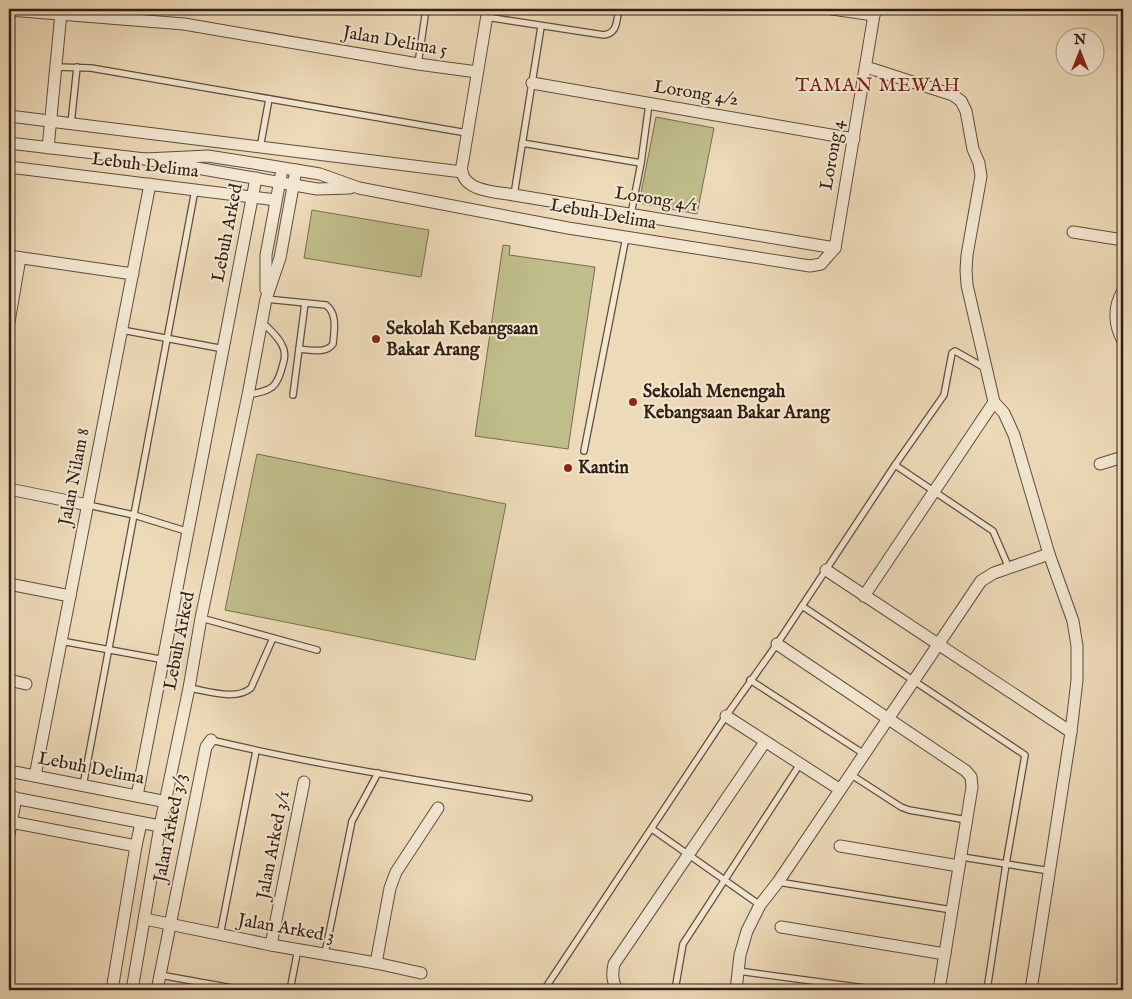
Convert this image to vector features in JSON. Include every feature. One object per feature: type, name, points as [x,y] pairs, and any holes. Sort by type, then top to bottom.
[{"type":"street","points":[[832,9],[874,12]]},
{"type":"street","name":"Jalan Delima 5","points":[[9,10],[61,14],[137,14],[418,64],[478,72]]},
{"type":"street","name":"Lorong 4","points":[[834,248],[854,139],[874,12]]},
{"type":"street","points":[[9,116],[462,172],[487,13]]},
{"type":"street","points":[[48,148],[61,14]]},
{"type":"street","points":[[866,66],[954,95],[961,101],[966,111],[973,149],[981,176],[967,255],[967,285],[994,402],[1004,413],[1014,435],[1049,554],[1073,620],[1077,646],[1077,680],[1072,732],[1031,990]]},
{"type":"street","name":"Lorong 4/2","points":[[532,83],[854,139]]},
{"type":"street","name":"Lebuh Delima","points":[[9,143],[145,158],[293,185],[317,188],[359,188]]},
{"type":"street","name":"Lebuh Delima","points":[[145,158],[208,156],[296,170],[320,174],[359,188],[626,237],[810,266],[821,264],[834,248]]},
{"type":"street","name":"Lebuh Delima","points":[[9,167],[276,200]]},
{"type":"street","name":"Lebuh Arked","points":[[266,299],[266,255],[282,168]]},
{"type":"street","name":"Lebuh Arked","points":[[132,990],[160,826],[189,688],[201,618],[248,396],[266,299],[280,258],[296,170]]},
{"type":"street","name":"Lorong 4/1","points":[[462,172],[472,186],[514,195],[834,248]]},
{"type":"street","name":"Lebuh Arked","points":[[138,796],[256,178]]},
{"type":"street","name":"Jalan Nilam 8","points":[[35,776],[150,184]]},
{"type":"street","points":[[1073,232],[1123,240]]},
{"type":"street","points":[[9,322],[15,257],[133,274]]},
{"type":"street","points":[[1123,291],[1119,298],[1116,320],[1123,341]]},
{"type":"street","points":[[864,596],[994,402]]},
{"type":"street","points":[[1100,464],[1123,457]]},
{"type":"street","points":[[9,489],[88,505]]},
{"type":"street","points":[[736,990],[743,942],[760,905],[778,882],[981,581],[987,576],[1049,554]]},
{"type":"street","points":[[826,570],[1072,732]]},
{"type":"street","points":[[9,584],[70,596]]},
{"type":"street","points":[[777,644],[966,771],[971,777],[972,787],[968,821],[939,990]]},
{"type":"street","points":[[9,680],[26,684]]},
{"type":"street","points":[[726,716],[839,790]]},
{"type":"street","name":"Jalan Arked 3/3","points":[[157,990],[206,747],[210,740]]},
{"type":"street","points":[[617,990],[612,974],[614,964],[764,742]]},
{"type":"street","name":"Lebuh Delima","points":[[9,771],[166,802]]},
{"type":"street","name":"Jalan Arked 3/1","points":[[271,945],[304,782]]},
{"type":"street","points":[[9,834],[12,797],[160,826]]},
{"type":"street","points":[[376,963],[390,888],[396,872],[438,808]]},
{"type":"street","points":[[11,822],[136,846]]},
{"type":"street","points":[[112,990],[140,823]]},
{"type":"street","points":[[840,846],[960,862]]},
{"type":"street","name":"Jalan Arked 3","points":[[145,920],[421,973]]},
{"type":"street","points":[[781,927],[946,954]]},
{"type":"lane","points":[[418,64],[426,9]]},
{"type":"lane","points":[[487,13],[541,27],[604,35],[611,34],[615,30],[619,9]]},
{"type":"lane","points":[[514,195],[541,27]]},
{"type":"lane","points":[[55,66],[77,67],[467,133]]},
{"type":"lane","points":[[71,124],[77,67]]},
{"type":"lane","points":[[260,148],[269,99]]},
{"type":"lane","points":[[631,214],[641,163],[649,104]]},
{"type":"lane","points":[[522,143],[641,163]]},
{"type":"lane","points":[[83,786],[195,190]]},
{"type":"lane","points":[[584,451],[626,237]]},
{"type":"lane","points":[[266,299],[326,305],[331,308],[334,317],[330,348],[323,351],[299,350]]},
{"type":"lane","points":[[293,395],[305,303]]},
{"type":"lane","points":[[248,396],[266,392],[274,386],[279,380],[285,357],[284,347],[279,339],[262,322]]},
{"type":"lane","points":[[122,330],[224,350]]},
{"type":"lane","points":[[544,990],[750,680],[777,644],[895,465],[944,395],[952,354],[955,351],[987,369]]},
{"type":"lane","points":[[895,465],[994,531],[1009,568]]},
{"type":"lane","points":[[88,505],[134,515],[189,532]]},
{"type":"lane","points":[[802,606],[1025,756],[987,990]]},
{"type":"lane","points":[[201,618],[317,650]]},
{"type":"lane","points":[[189,688],[222,694],[246,692],[251,688],[273,638]]},
{"type":"lane","points":[[61,641],[165,660]]},
{"type":"lane","points":[[750,680],[864,754]]},
{"type":"lane","points":[[210,740],[256,751],[530,798]]},
{"type":"lane","points":[[220,935],[256,751]]},
{"type":"lane","points":[[675,990],[683,944],[800,764]]},
{"type":"lane","points":[[325,954],[352,821],[378,773]]},
{"type":"lane","points":[[850,774],[891,801],[909,810],[968,821]]},
{"type":"lane","points":[[652,829],[760,905]]},
{"type":"lane","points":[[960,862],[1006,864],[1050,871]]},
{"type":"lane","points":[[778,882],[952,910]]},
{"type":"lane","points":[[290,990],[298,949]]},
{"type":"lane","points":[[738,971],[880,990]]},
{"type":"lane","points":[[160,975],[242,990]]},
{"type":"shaded area","points":[[656,117],[714,128],[697,214],[639,203]]},
{"type":"shaded area","points":[[312,210],[429,230],[421,277],[304,258]]},
{"type":"shaded area","points":[[503,245],[510,246],[509,255],[595,267],[568,449],[475,436]]},
{"type":"shaded area","points":[[257,454],[506,504],[475,660],[225,610]]},
{"type":"place","name":"Sekolah Kebangsaan Bakar Arang","points":[[376,339]]},
{"type":"place","name":"Sekolah Menengah Kebangsaan Bakar Arang","points":[[633,402]]},
{"type":"place","name":"Kantin","points":[[568,468]]},
{"type":"district","name":"TAMAN MEWAH","points":[[878,86]]}]
